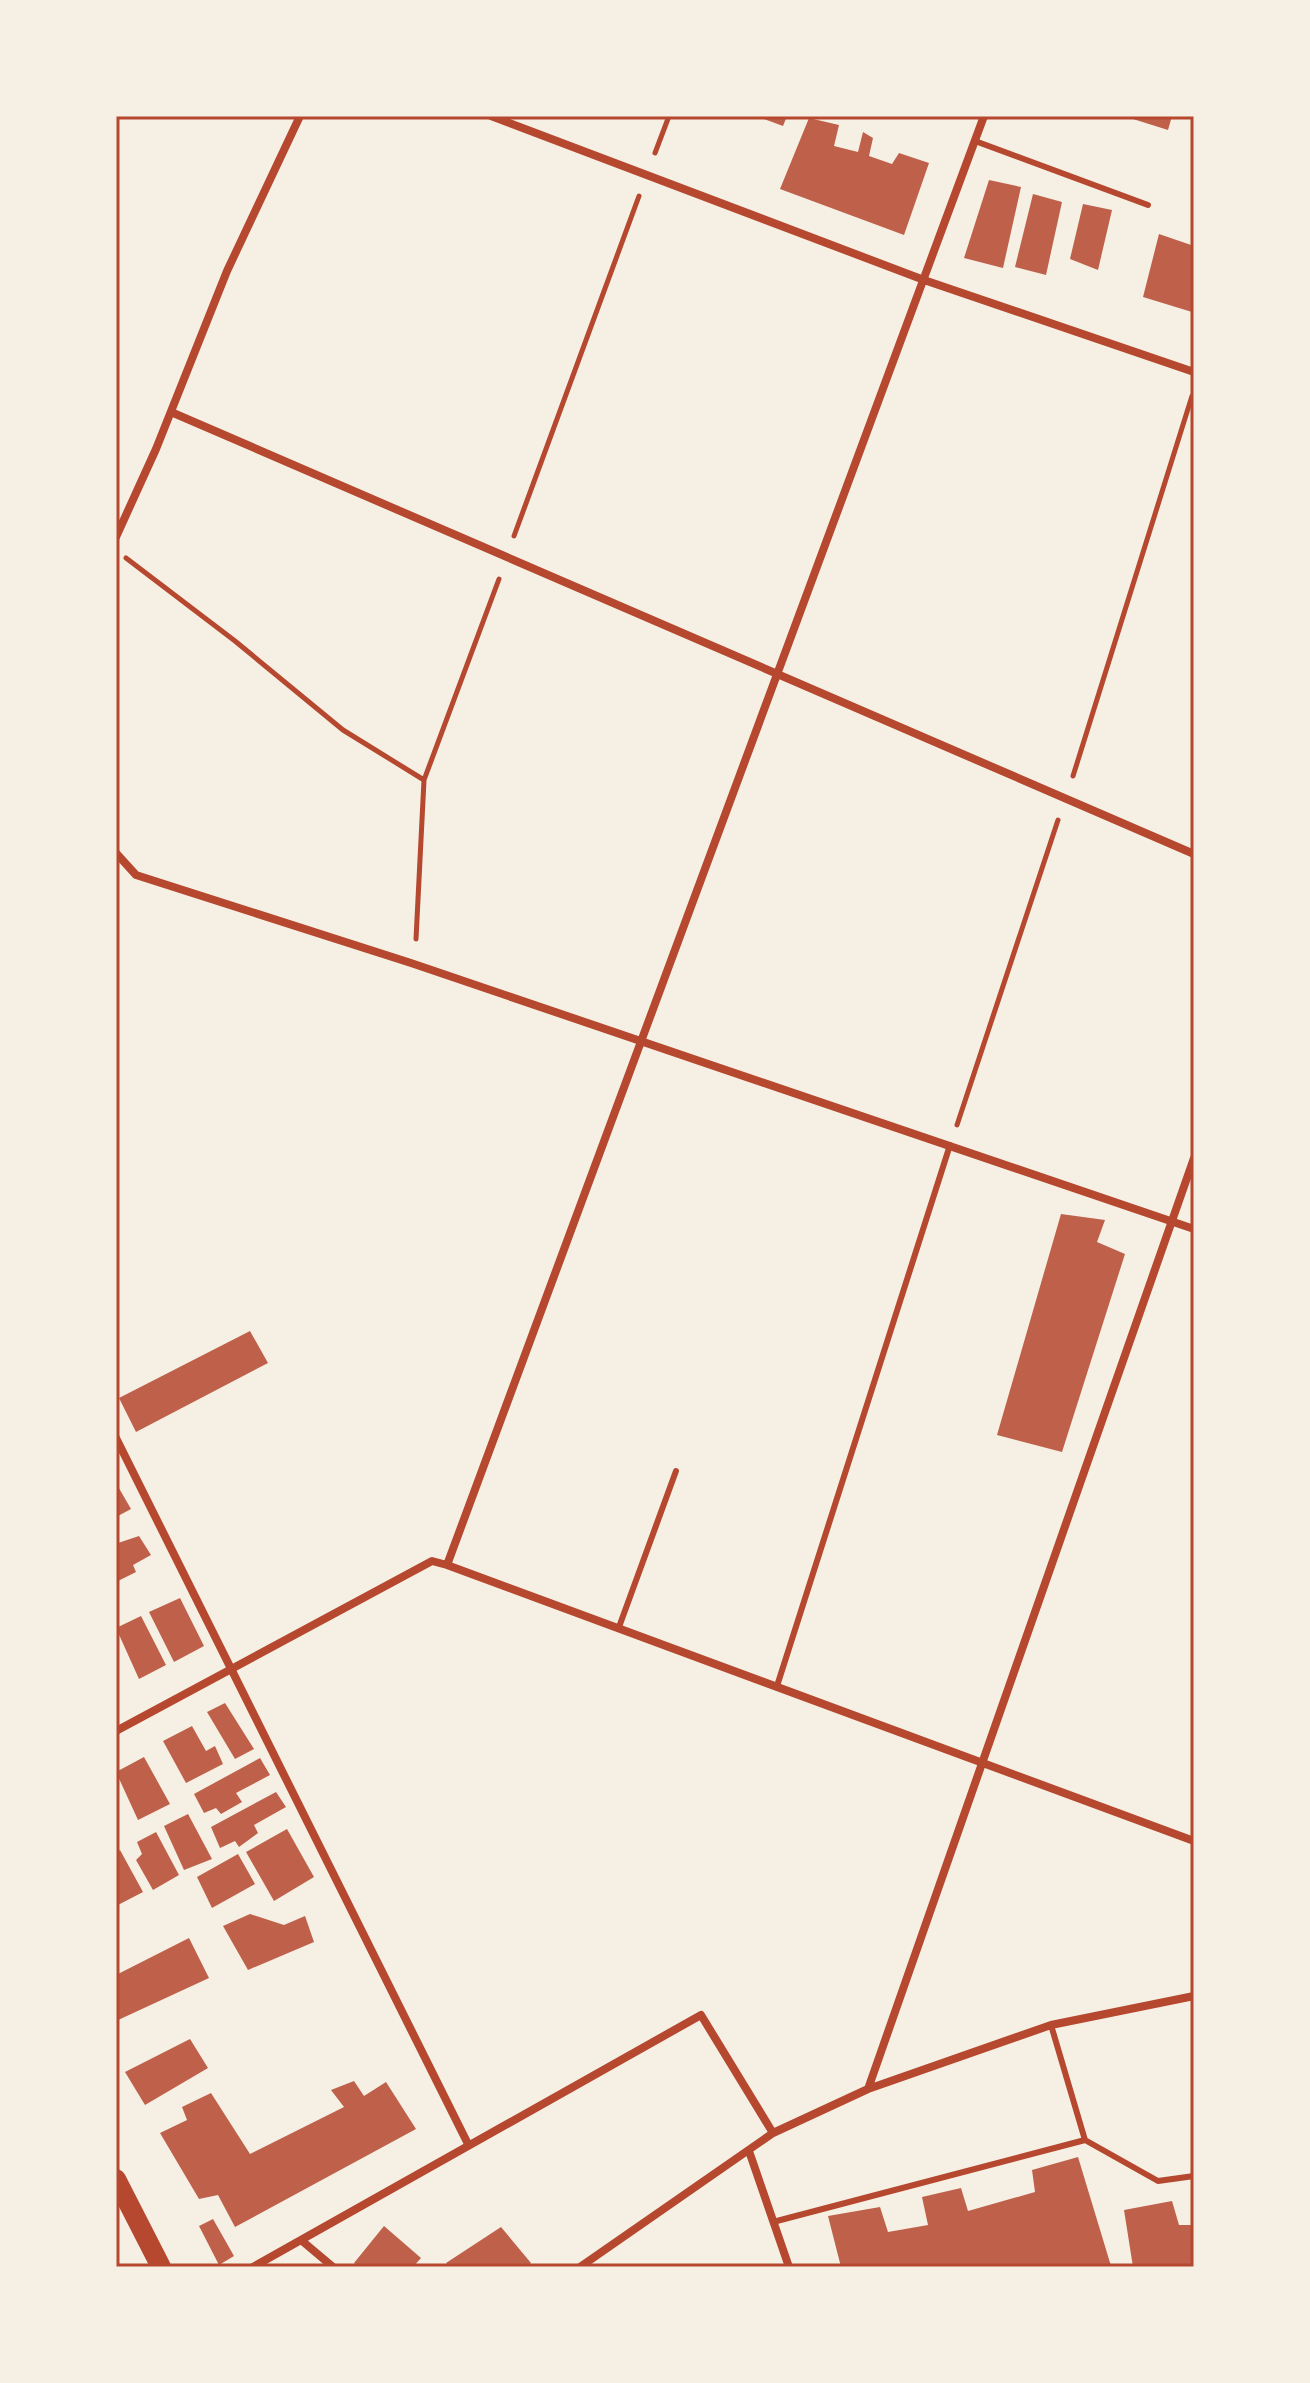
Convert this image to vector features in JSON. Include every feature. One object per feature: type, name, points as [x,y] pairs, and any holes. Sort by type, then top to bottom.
[{"type":"main road","points":[[116,2179],[161,2267]]},
{"type":"street","points":[[116,537],[171,412],[227,271],[300,116]]},
{"type":"street","points":[[491,116],[924,280],[1194,372]]},
{"type":"street","points":[[447,1565],[984,116]]},
{"type":"street","points":[[171,412],[1194,854]]},
{"type":"street","points":[[117,856],[136,875],[411,963],[1194,1229]]},
{"type":"street","points":[[868,2089],[1194,1158]]},
{"type":"street","points":[[117,1443],[468,2144]]},
{"type":"street","points":[[116,1731],[432,1561],[619,1627],[1194,1841]]},
{"type":"street","points":[[580,2267],[773,2133],[868,2089],[1051,2025],[1194,1996]]},
{"type":"street","points":[[253,2267],[701,2015],[773,2133]]},
{"type":"street","points":[[749,2151],[789,2267]]},
{"type":"street","points":[[301,2240],[333,2267]]},
{"type":"lane","points":[[975,141],[1148,205]]},
{"type":"lane","points":[[777,1686],[950,1145]]},
{"type":"lane","points":[[619,1627],[676,1471]]},
{"type":"lane","points":[[1051,2025],[1085,2140]]},
{"type":"lane","points":[[773,2222],[1085,2140],[1158,2181],[1194,2176]]},
{"type":"path","points":[[950,1145],[1065,798],[1194,391]]},
{"type":"path","points":[[116,550],[235,641],[343,730],[424,780]]},
{"type":"building","points":[[756,116],[787,116],[783,126]]},
{"type":"building","points":[[1135,116],[1172,116],[1168,130],[1133,119]]},
{"type":"building","points":[[809,118],[839,125],[834,146],[858,152],[863,132],[873,138],[869,156],[892,164],[899,153],[929,163],[904,235],[780,189]]},
{"type":"building","points":[[989,180],[1021,187],[1003,268],[964,258]]},
{"type":"building","points":[[1033,194],[1062,202],[1046,275],[1015,267]]},
{"type":"building","points":[[1083,204],[1112,210],[1098,270],[1070,259]]},
{"type":"building","points":[[1159,234],[1194,246],[1192,312],[1143,297]]},
{"type":"building","points":[[1061,1214],[1105,1220],[1097,1242],[1125,1254],[1062,1452],[997,1435]]},
{"type":"building","points":[[250,1331],[268,1363],[136,1432],[119,1398]]},
{"type":"building","points":[[116,1483],[131,1509],[116,1517]]},
{"type":"building","points":[[139,1536],[151,1555],[133,1565],[136,1572],[116,1582],[116,1541]]},
{"type":"building","points":[[180,1598],[204,1646],[174,1662],[149,1612]]},
{"type":"building","points":[[141,1616],[166,1665],[139,1679],[116,1628]]},
{"type":"building","points":[[225,1703],[254,1749],[235,1759],[207,1712]]},
{"type":"building","points":[[192,1726],[206,1751],[215,1746],[223,1764],[186,1783],[163,1741]]},
{"type":"building","points":[[144,1757],[170,1804],[138,1820],[116,1772]]},
{"type":"building","points":[[260,1758],[270,1775],[236,1793],[242,1802],[221,1814],[216,1808],[204,1813],[194,1794]]},
{"type":"building","points":[[276,1792],[286,1807],[254,1825],[258,1833],[239,1847],[235,1841],[220,1848],[211,1827]]},
{"type":"building","points":[[188,1814],[212,1859],[184,1870],[164,1826]]},
{"type":"building","points":[[287,1829],[314,1877],[274,1901],[246,1852]]},
{"type":"building","points":[[156,1832],[179,1875],[153,1890],[136,1860],[142,1854],[137,1842]]},
{"type":"building","points":[[120,1850],[143,1892],[118,1905],[116,1853]]},
{"type":"building","points":[[238,1854],[255,1884],[212,1908],[197,1877]]},
{"type":"building","points":[[250,1914],[284,1925],[305,1916],[314,1942],[248,1970],[223,1926]]},
{"type":"building","points":[[189,1938],[209,1978],[116,2021],[116,1975]]},
{"type":"building","points":[[190,2039],[208,2068],[145,2105],[125,2072]]},
{"type":"building","points":[[354,2081],[364,2096],[386,2082],[416,2129],[235,2227],[218,2195],[199,2199],[160,2133],[187,2120],[182,2107],[211,2093],[250,2154],[344,2107],[331,2090]]},
{"type":"building","points":[[1078,2157],[1111,2266],[841,2267],[828,2216],[880,2207],[888,2232],[928,2225],[922,2197],[961,2188],[968,2211],[1035,2192],[1032,2170]]},
{"type":"building","points":[[1172,2201],[1179,2225],[1194,2225],[1194,2267],[1133,2267],[1124,2210]]},
{"type":"building","points":[[213,2219],[234,2256],[219,2265],[199,2226]]},
{"type":"building","points":[[384,2226],[421,2258],[413,2267],[358,2267],[354,2263]]},
{"type":"building","points":[[501,2227],[531,2263],[526,2267],[450,2267],[446,2263]]}]
